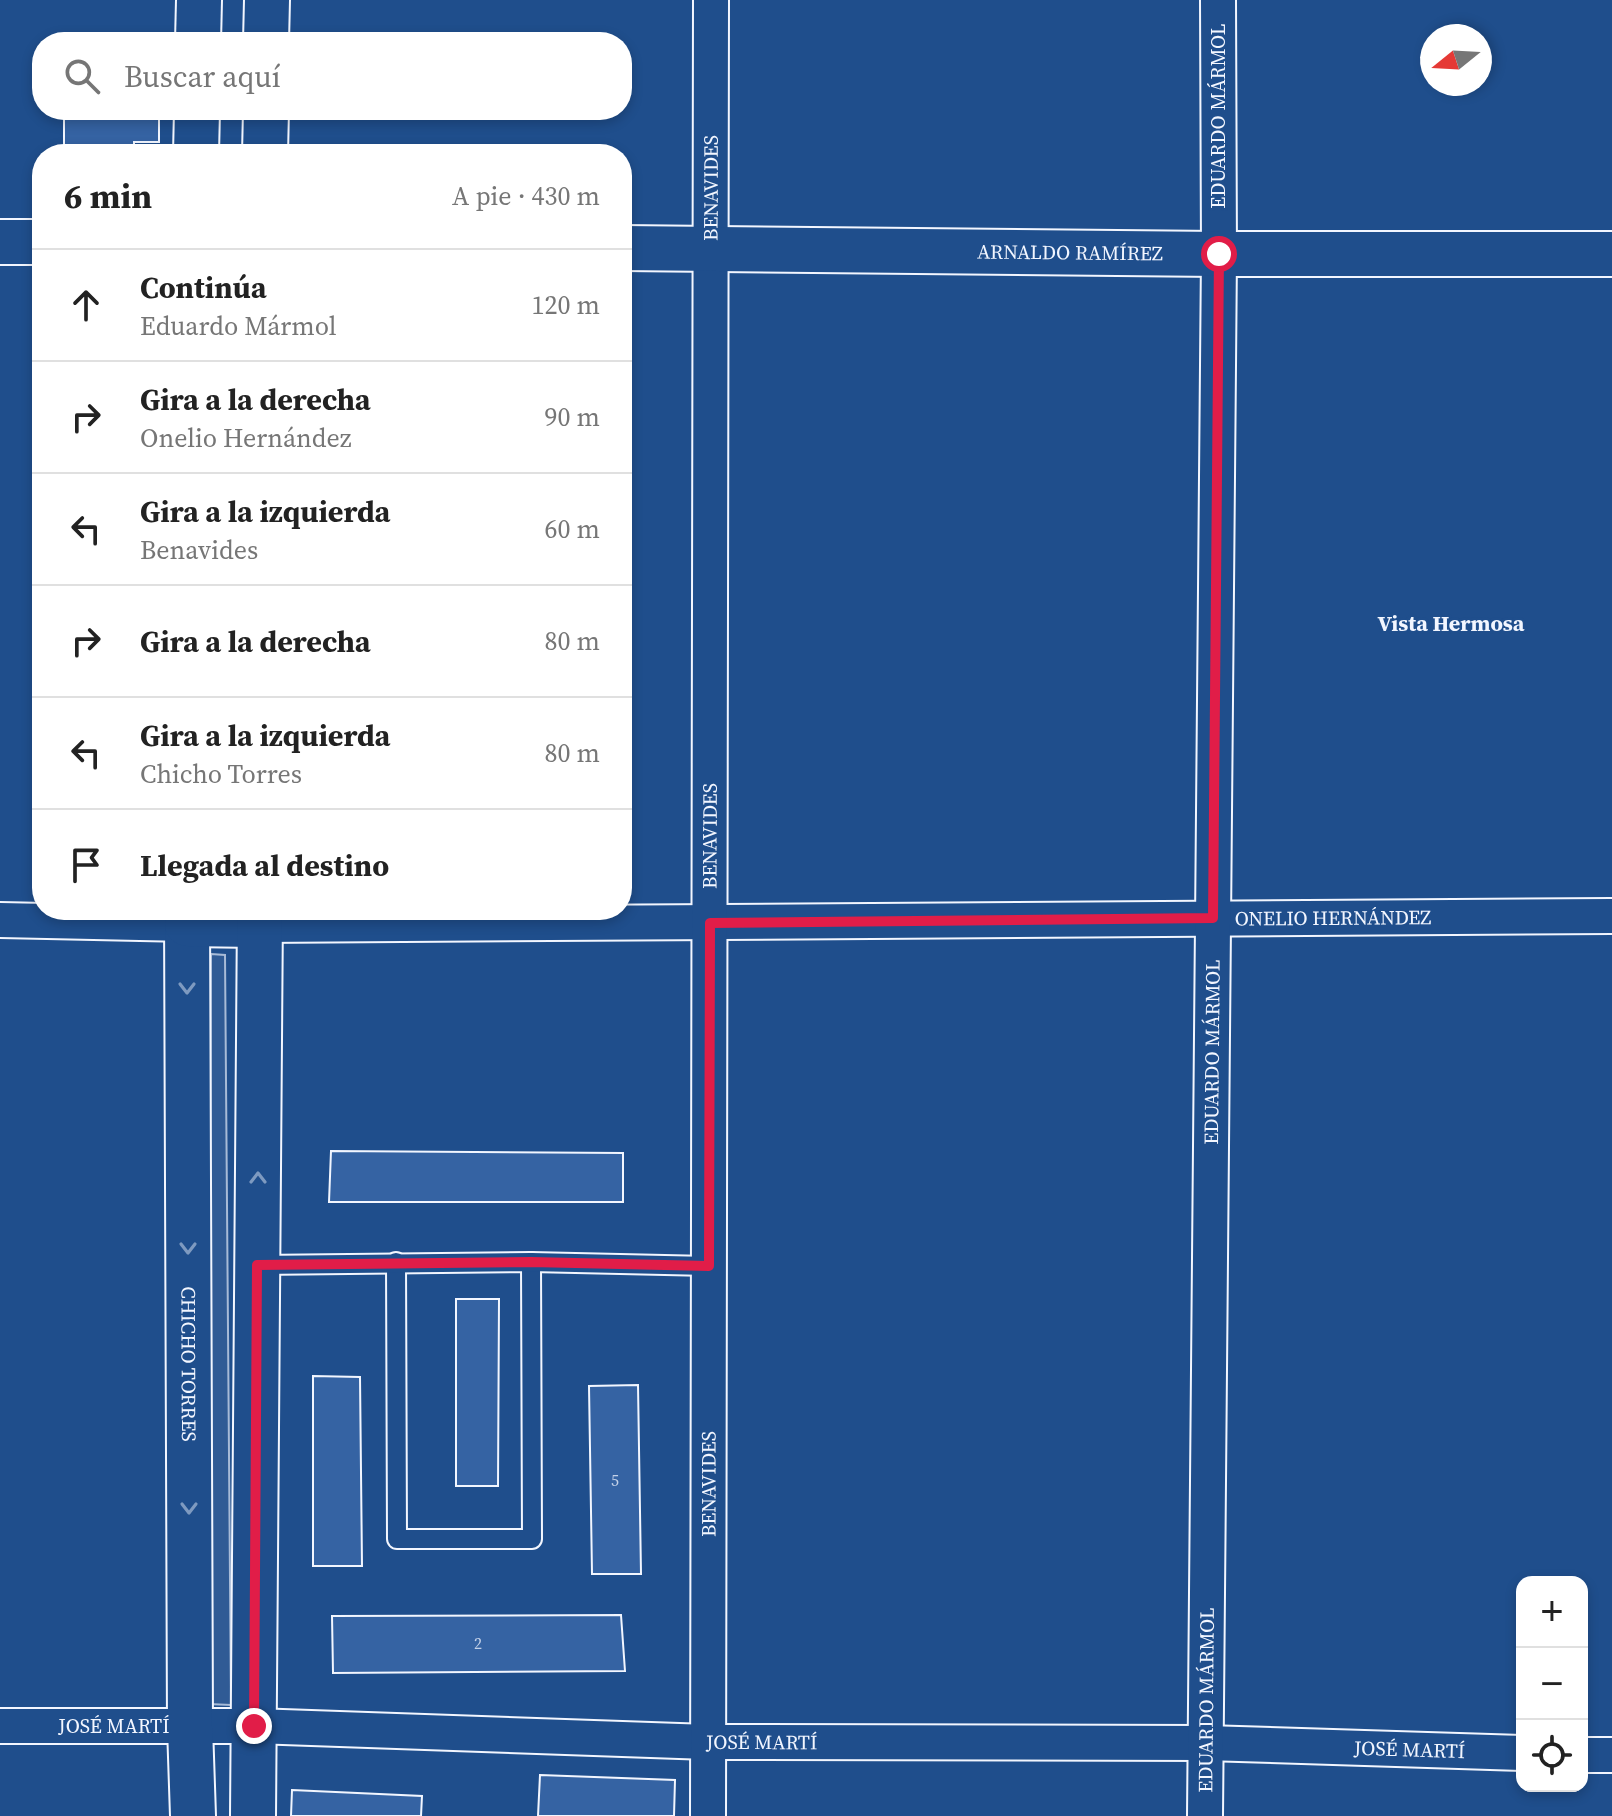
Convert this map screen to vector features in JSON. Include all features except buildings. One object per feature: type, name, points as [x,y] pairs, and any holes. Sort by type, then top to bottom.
[{"type":"street","points":[[198,32],[199,0]]},
{"type":"street","points":[[266,32],[267,0]]},
{"type":"street","name":"BENAVIDES","points":[[708,1816],[711,0]]},
{"type":"street","name":"EDUARDO MÁRMOL","points":[[1205,1816],[1219,254],[1218,0]]},
{"type":"street","points":[[196,144],[197,120]]},
{"type":"street","points":[[265,144],[266,120]]},
{"type":"street","points":[[0,242],[32,242]]},
{"type":"street","name":"ARNALDO RAMÍREZ","points":[[632,248],[1612,254]]},
{"type":"street","name":"ONELIO HERNÁNDEZ","points":[[440,920],[710,923],[1612,916]]},
{"type":"street","name":"ONELIO HERNÁNDEZ","points":[[0,920],[32,919]]},
{"type":"street","name":"CHICHO TORRES","points":[[187,920],[190,1727],[193,1816]]},
{"type":"street","points":[[253,1816],[260,920]]},
{"type":"street","name":"JOSÉ MARTÍ","points":[[0,1726],[254,1726],[708,1742],[1206,1743],[1516,1753]]},
{"type":"street","points":[[1588,1755],[1612,1755]]},
{"type":"lane","points":[[396,1262],[397,1539],[532,1539],[531,1262]]},
{"type":"lane","points":[[257,1265],[531,1262],[709,1266]]},
{"type":"shaded area","points":[[211,954],[225,955],[231,1705],[208,1704]]},
{"type":"district","name":"Vista Hermosa","points":[[1451,623]]},
{"type":"route","points":[[254,1726],[257,1265],[531,1262],[709,1266],[710,923],[1213,918],[1219,254]]}]
